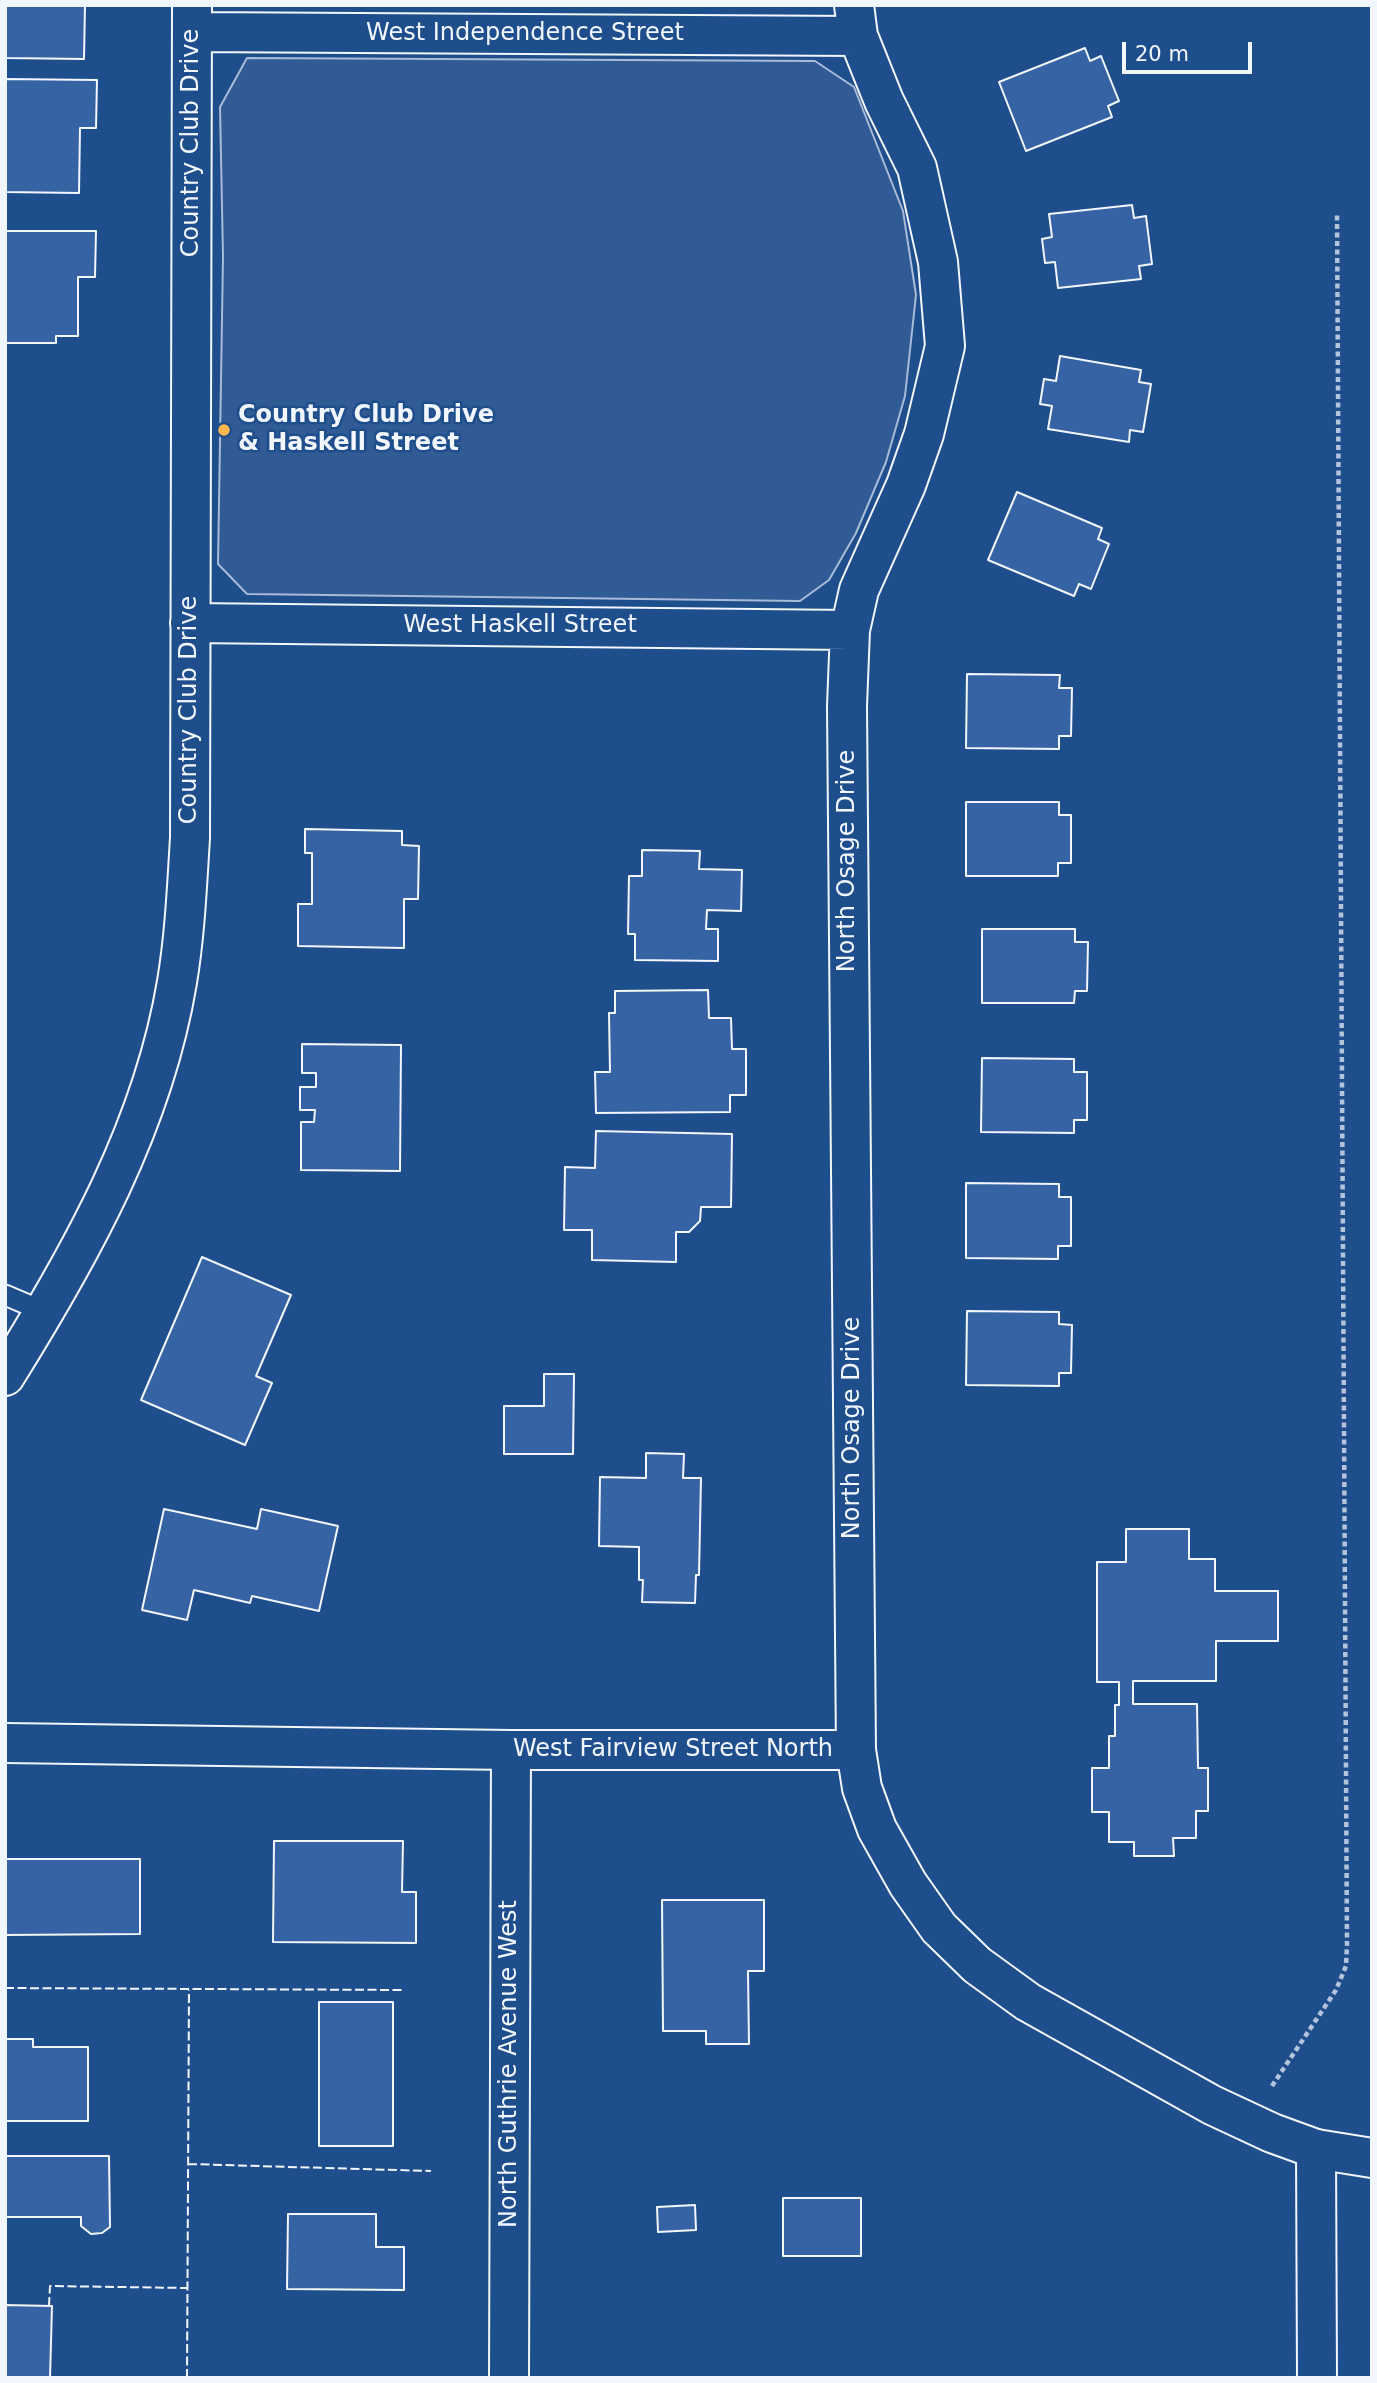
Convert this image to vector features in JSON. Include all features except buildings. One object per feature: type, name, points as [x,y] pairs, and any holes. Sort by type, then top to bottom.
[{"type":"street","name":"West Independence Street","points":[[192,19],[856,20]]},
{"type":"street","name":"Country Club Drive","points":[[5,1376],[45,1312],[94,1224],[132,1141],[157,1065],[177,984],[186,918],[190,838],[192,19]]},
{"type":"street","name":"North Osage Drive","points":[[856,20],[884,101],[917,168],[938,261],[945,346],[924,434],[906,485],[859,590],[850,630],[847,720],[856,1750]]},
{"type":"street","name":"West Haskell Street","points":[[190,623],[850,630]]},
{"type":"street","name":"West Fairview Street North","points":[[5,1743],[511,1750],[856,1750],[862,1788],[877,1829],[908,1884],[931,1917],[977,1965],[1028,2002],[1212,2105],[1272,2133],[1316,2149],[1372,2158]]},
{"type":"street","name":"North Guthrie Avenue West","points":[[509,2378],[511,1750]]},
{"type":"street","points":[[1316,2149],[1317,2378]]},
{"type":"lane","points":[[5,1295],[45,1312]]},
{"type":"path","points":[[1246,2120],[1280,2076],[1336,1990],[1346,1966],[1337,215]]},
{"type":"shaded area","points":[[247,58],[815,61],[854,87],[903,211],[916,295],[905,396],[886,462],[856,533],[829,580],[800,601],[247,594],[218,564],[223,257],[220,107]]},
{"type":"fence","points":[[5,1988],[405,1990]]},
{"type":"fence","points":[[187,2378],[189,1990]]},
{"type":"fence","points":[[188,2164],[431,2171]]},
{"type":"fence","points":[[49,2306],[50,2286],[187,2288]]},
{"type":"place","name":"Country Club Drive & Haskell Street","points":[[224,430]]}]
